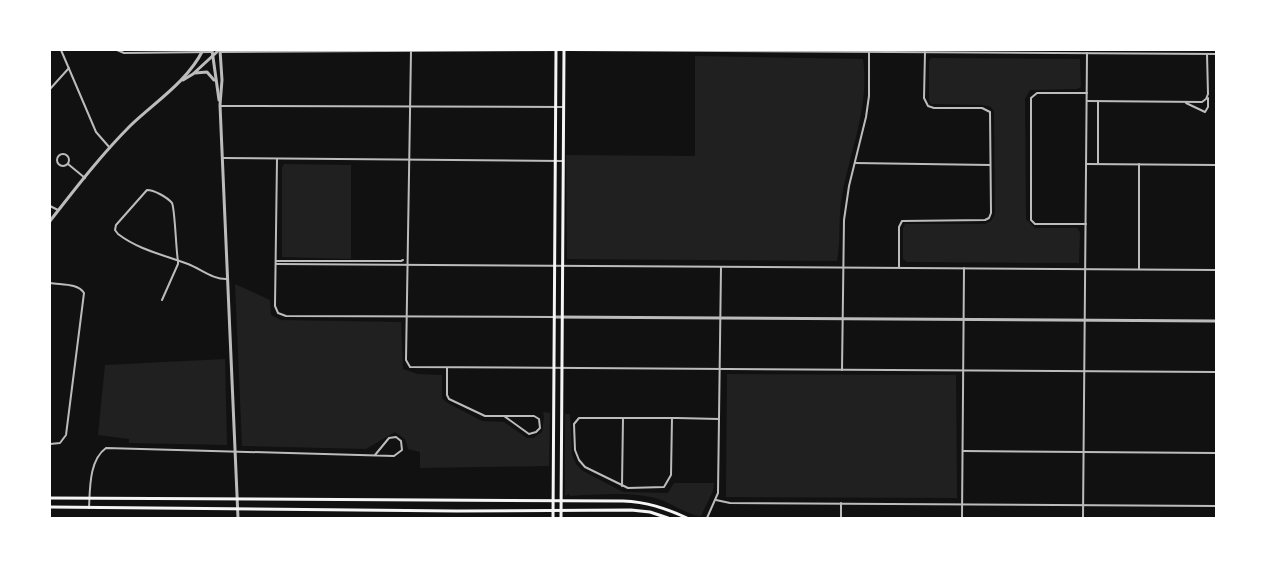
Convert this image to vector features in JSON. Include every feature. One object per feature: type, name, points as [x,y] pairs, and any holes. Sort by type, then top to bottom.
[{"type":"main road","points":[[553,519],[556,50]]},
{"type":"main road","points":[[561,519],[564,50]]},
{"type":"main road","points":[[50,498],[640,502],[661,506],[687,519]]},
{"type":"main road","points":[[457,501],[457,511]]},
{"type":"main road","points":[[50,507],[457,511],[631,510],[650,512],[668,519]]},
{"type":"street","points":[[61,50],[96,132],[110,148]]},
{"type":"street","points":[[118,51],[1061,51],[1216,54]]},
{"type":"street","points":[[50,221],[110,148],[132,124],[179,82],[202,51]]},
{"type":"street","points":[[411,51],[406,360],[408,366],[413,368],[1216,372]]},
{"type":"street","points":[[842,370],[845,209],[867,109],[869,51]]},
{"type":"street","points":[[193,74],[216,52]]},
{"type":"street","points":[[216,52],[215,80],[220,105]]},
{"type":"street","points":[[216,52],[222,80],[220,105],[238,519]]},
{"type":"street","points":[[899,267],[899,227],[902,221],[989,218],[990,112],[982,108],[928,106],[924,98],[925,52]]},
{"type":"street","points":[[1083,519],[1087,53]]},
{"type":"street","points":[[1184,102],[1201,111],[1206,111],[1207,54]]},
{"type":"street","points":[[50,89],[69,68]]},
{"type":"street","points":[[179,82],[201,71],[207,72],[215,80]]},
{"type":"street","points":[[1086,224],[1039,224],[1031,220],[1030,98],[1034,93],[1087,93]]},
{"type":"street","points":[[1087,101],[1202,102],[1208,94]]},
{"type":"street","points":[[1098,101],[1098,164]]},
{"type":"street","points":[[220,105],[564,108]]},
{"type":"street","points":[[223,158],[563,160]]},
{"type":"street","points":[[277,159],[275,306],[278,313],[286,316],[1216,321]]},
{"type":"street","points":[[68,164],[85,178]]},
{"type":"street","points":[[855,164],[991,165]]},
{"type":"street","points":[[1086,164],[1216,165]]},
{"type":"street","points":[[1139,164],[1139,269]]},
{"type":"street","points":[[162,300],[178,261],[172,205],[154,191],[145,191],[117,224],[115,230],[120,236],[146,250],[178,261],[219,279],[228,279]]},
{"type":"street","points":[[50,206],[58,210]]},
{"type":"street","points":[[276,262],[404,260]]},
{"type":"street","points":[[276,262],[407,265],[1216,270]]},
{"type":"street","points":[[707,519],[718,493],[721,267]]},
{"type":"street","points":[[962,519],[964,268]]},
{"type":"street","points":[[50,283],[76,286],[84,293],[66,435],[60,443],[50,444]]},
{"type":"street","points":[[447,368],[449,399],[483,416],[504,416],[536,416],[539,419],[540,428],[529,434],[504,416]]},
{"type":"street","points":[[672,418],[672,473],[666,485],[658,489],[633,489],[622,486],[582,465],[575,450],[574,424],[576,419],[580,418],[672,418],[719,419]]},
{"type":"street","points":[[622,486],[623,418]]},
{"type":"street","points":[[89,507],[93,468],[101,452],[106,448],[235,452],[375,455],[397,455],[402,450],[401,441],[396,437],[389,438],[375,455]]},
{"type":"street","points":[[963,451],[1216,453]]},
{"type":"street","points":[[716,500],[730,503],[1216,506]]},
{"type":"street","points":[[841,503],[841,519]]},
{"type":"shaded area","points":[[695,56],[863,59],[862,111],[842,196],[837,261],[567,259],[566,155],[695,156]]},
{"type":"shaded area","points":[[931,58],[1080,59],[1081,87],[1030,90],[1025,99],[1026,219],[1035,228],[1077,228],[1080,232],[1079,263],[907,262],[903,259],[905,224],[985,224],[991,221],[995,214],[994,111],[991,107],[983,105],[931,104],[929,100],[929,61]]},
{"type":"shaded area","points":[[284,164],[351,165],[351,259],[282,257],[282,168]]},
{"type":"shaded area","points":[[235,284],[270,300],[271,315],[281,320],[401,322],[403,369],[418,374],[442,375],[442,398],[446,402],[482,421],[504,422],[527,438],[533,438],[542,432],[543,412],[550,413],[549,466],[420,468],[420,452],[408,449],[405,439],[395,432],[366,449],[242,446]]},
{"type":"shaded area","points":[[225,359],[227,445],[129,443],[129,439],[98,435],[105,365]]},
{"type":"shaded area","points":[[727,374],[956,375],[957,498],[726,497]]},
{"type":"shaded area","points":[[565,414],[570,414],[572,455],[576,464],[583,471],[623,492],[668,493],[674,483],[714,483],[713,491],[701,516],[663,501],[636,495],[570,496],[569,494],[565,496]]}]
